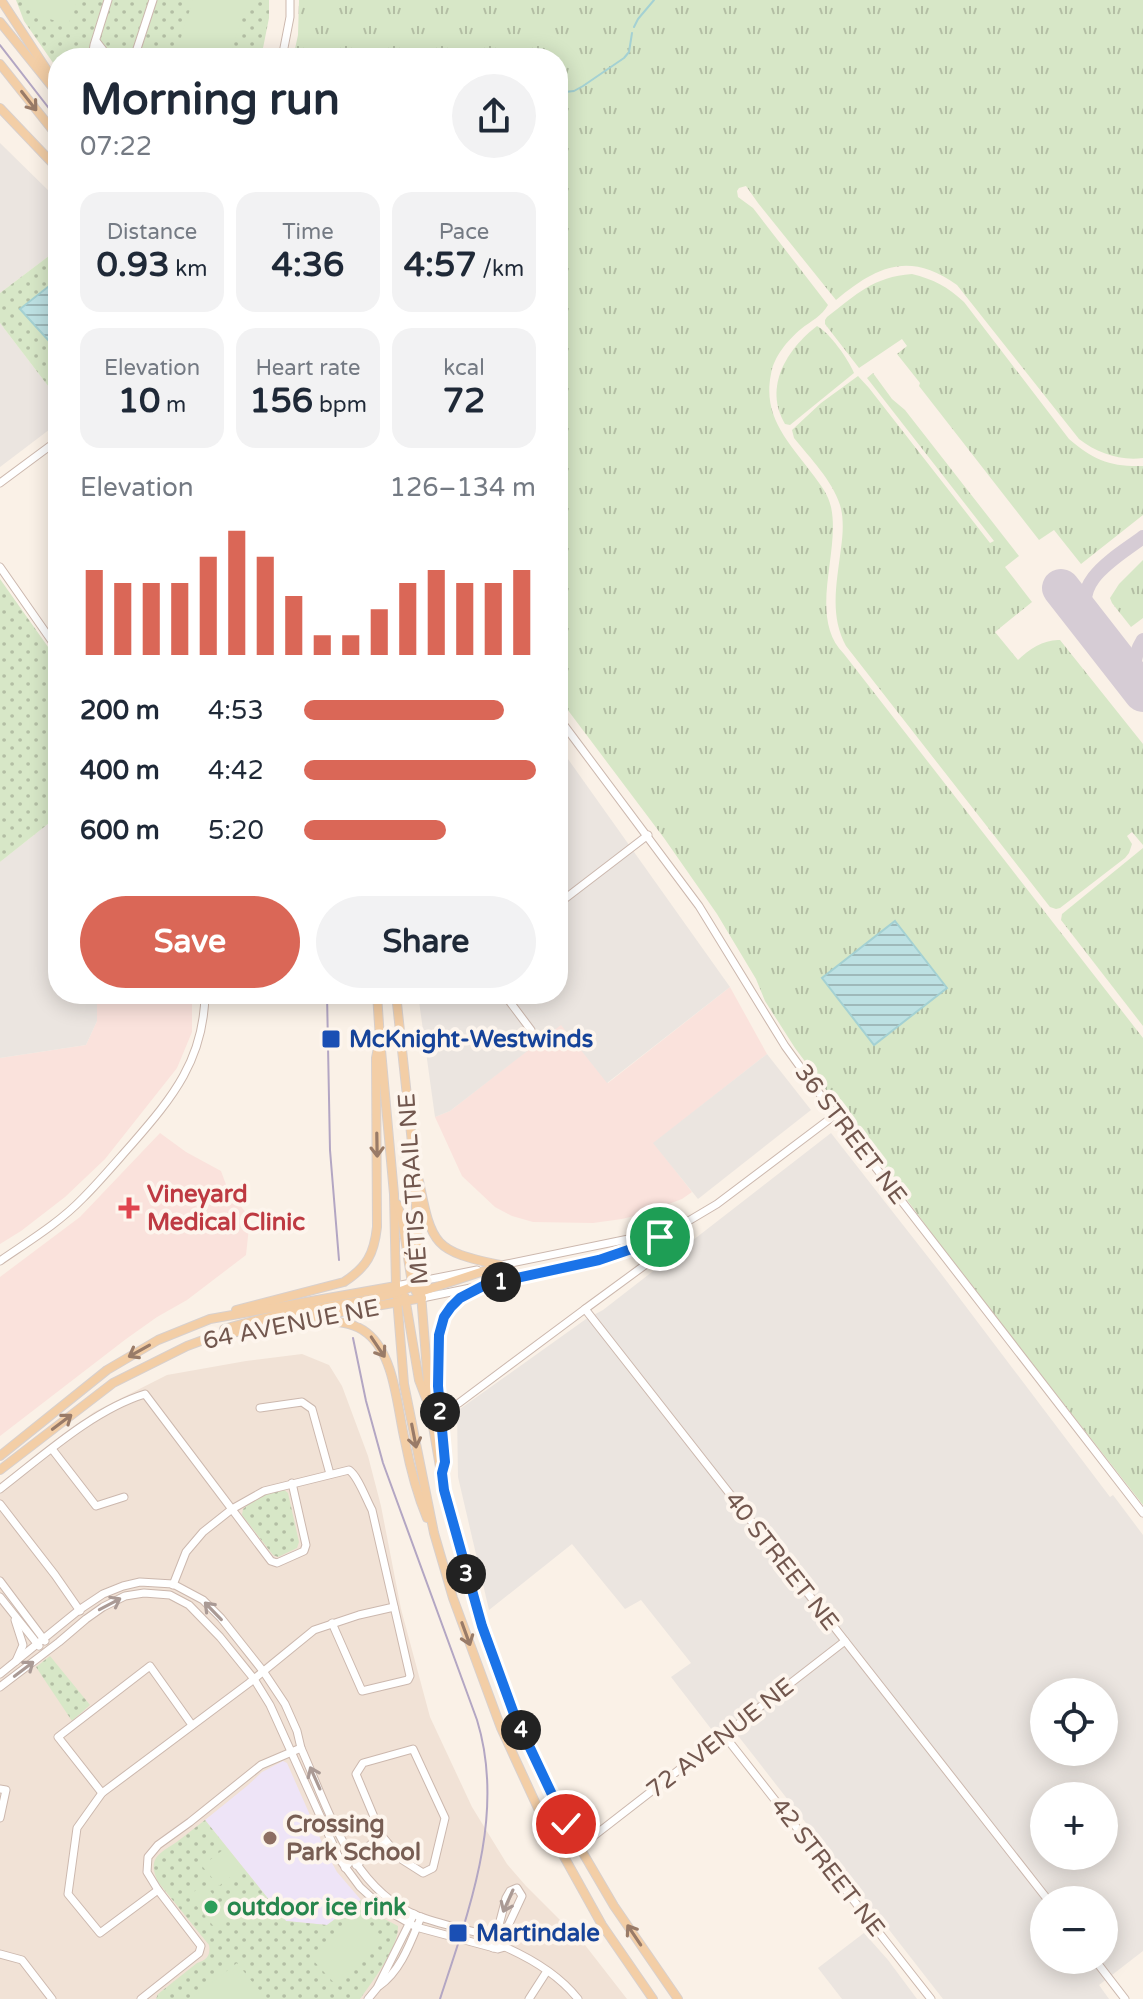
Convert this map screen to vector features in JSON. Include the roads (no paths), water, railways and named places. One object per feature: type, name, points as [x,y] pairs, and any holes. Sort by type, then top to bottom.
[{"type":"main road","points":[[1,0],[48,72]]},
{"type":"main road","points":[[0,22],[48,82]]},
{"type":"main road","points":[[0,64],[48,124]]},
{"type":"main road","points":[[0,108],[48,158]]},
{"type":"main road","name":"MÉTIS TRAIL NE","points":[[378,1004],[401,1295],[404,1384],[434,1533],[453,1598],[501,1728],[536,1806],[585,1897],[653,1999]]},
{"type":"main road","name":"MÉTIS TRAIL NE","points":[[397,1004],[413,1152],[417,1289],[430,1409],[451,1520],[470,1587],[514,1714],[566,1824],[593,1872],[678,1999]]},
{"type":"main road","points":[[210,1319],[344,1282],[365,1263],[375,1244],[377,1227],[376,1058],[380,1039]]},
{"type":"main road","points":[[413,1152],[433,1236],[446,1250],[500,1265]]},
{"type":"main road","points":[[394,1194],[417,1289]]},
{"type":"main road","points":[[206,1339],[221,1330],[244,1323],[401,1295],[500,1265]]},
{"type":"main road","points":[[442,1473],[445,1462],[438,1386],[439,1335],[444,1317],[451,1307],[460,1298],[485,1285]]},
{"type":"main road","name":"64 AVENUE NE","points":[[0,1470],[113,1383],[158,1359],[206,1339],[311,1318],[417,1289]]},
{"type":"main road","points":[[401,1295],[419,1380],[430,1409]]},
{"type":"main road","name":"64 AVENUE NE","points":[[0,1456],[107,1370],[158,1340],[210,1319],[401,1295]]},
{"type":"main road","points":[[311,1318],[356,1326],[374,1339],[382,1350],[422,1505],[434,1533]]},
{"type":"street","points":[[94,48],[108,0]]},
{"type":"street","points":[[137,48],[153,0]]},
{"type":"street","points":[[284,48],[290,0]]},
{"type":"street","points":[[96,41],[101,48]]},
{"type":"street","points":[[0,483],[48,447]]},
{"type":"street","points":[[0,567],[48,636]]},
{"type":"street","name":"36 STREET NE","points":[[568,730],[699,906],[785,1046],[835,1115],[1143,1513]]},
{"type":"street","points":[[568,896],[648,835]]},
{"type":"street","points":[[0,1261],[82,1200],[174,1094],[196,1048],[204,1004]]},
{"type":"street","points":[[512,1004],[531,1030],[524,1038]]},
{"type":"street","name":"64 AVENUE NE","points":[[417,1289],[485,1285],[599,1260],[643,1245],[717,1204],[835,1115]]},
{"type":"street","name":"64 AVENUE NE","points":[[500,1265],[643,1236],[660,1237]]},
{"type":"street","points":[[459,1403],[660,1254],[660,1237]]},
{"type":"street","name":"40 STREET NE","points":[[585,1309],[1037,1886]]},
{"type":"street","points":[[0,1489],[52,1449],[124,1401],[145,1394],[271,1561],[277,1563],[304,1551],[306,1545],[292,1483]]},
{"type":"street","points":[[260,1408],[302,1402],[312,1409],[330,1474]]},
{"type":"street","points":[[52,1449],[96,1506],[124,1497]]},
{"type":"street","points":[[170,1595],[186,1552],[203,1532],[232,1509],[264,1491],[349,1470],[356,1476],[372,1510],[410,1676],[408,1680],[362,1691],[332,1623]]},
{"type":"street","points":[[0,1504],[86,1619]]},
{"type":"street","points":[[0,1581],[48,1651]]},
{"type":"street","points":[[0,1674],[79,1610],[103,1594],[123,1586],[140,1582],[173,1584],[203,1600],[263,1671],[285,1704],[301,1748],[355,1861],[379,1890],[417,1915],[499,1944],[526,1957],[578,1999]]},
{"type":"street","points":[[0,1687],[103,1607],[125,1596],[144,1593],[170,1595],[189,1605],[204,1619],[254,1679],[270,1705],[345,1868],[373,1899],[413,1926],[499,1944]]},
{"type":"street","points":[[0,1597],[41,1642]]},
{"type":"street","points":[[158,1890],[100,1933],[68,1894],[77,1828],[102,1793],[314,1630],[394,1607]]},
{"type":"street","points":[[12,1613],[23,1645],[15,1663]]},
{"type":"street","name":"72 AVENUE NE","points":[[595,1835],[845,1641]]},
{"type":"street","points":[[102,1793],[58,1737],[150,1666],[192,1725]]},
{"type":"street","name":"42 STREET NE","points":[[724,1735],[931,1999]]},
{"type":"street","points":[[145,1998],[199,1953],[201,1946],[147,1872],[148,1857],[158,1845],[261,1765],[301,1748]]},
{"type":"street","points":[[413,1749],[445,1818],[433,1868],[423,1873],[401,1859],[384,1839],[356,1774],[363,1763],[413,1749]]},
{"type":"street","points":[[0,1789],[6,1790],[0,1818]]},
{"type":"street","points":[[345,1868],[384,1839]]},
{"type":"street","points":[[517,1888],[522,1896],[499,1944],[506,1898],[510,1891],[517,1888]]},
{"type":"street","points":[[368,1999],[417,1915]]},
{"type":"street","points":[[0,1954],[22,1960],[52,1999]]},
{"type":"street","points":[[529,1999],[547,1971]]},
{"type":"street","points":[[1106,1974],[1125,1999]]},
{"type":"water","points":[[48,287],[48,340],[20,309]]},
{"type":"water","points":[[895,921],[947,988],[874,1045],[822,978]]},
{"type":"waterway","points":[[634,27],[654,0]]},
{"type":"waterway","points":[[568,92],[583,86],[624,58],[629,52],[632,33]]},
{"type":"tram line","points":[[0,45],[48,107]]},
{"type":"tram line","points":[[327,1004],[330,1150],[339,1260]]},
{"type":"tram line","points":[[353,1338],[383,1463],[477,1720],[485,1755],[488,1791],[480,1861],[440,1999]]},
{"type":"place","name":"McKnight-Westwinds","points":[[331,1039]]},
{"type":"place","name":"Vineyard Medical Clinic","points":[[129,1208]]},
{"type":"place","name":"Crossing Park School","points":[[270,1838]]},
{"type":"place","name":"outdoor ice rink","points":[[211,1907]]},
{"type":"place","name":"Martindale","points":[[458,1933]]}]
